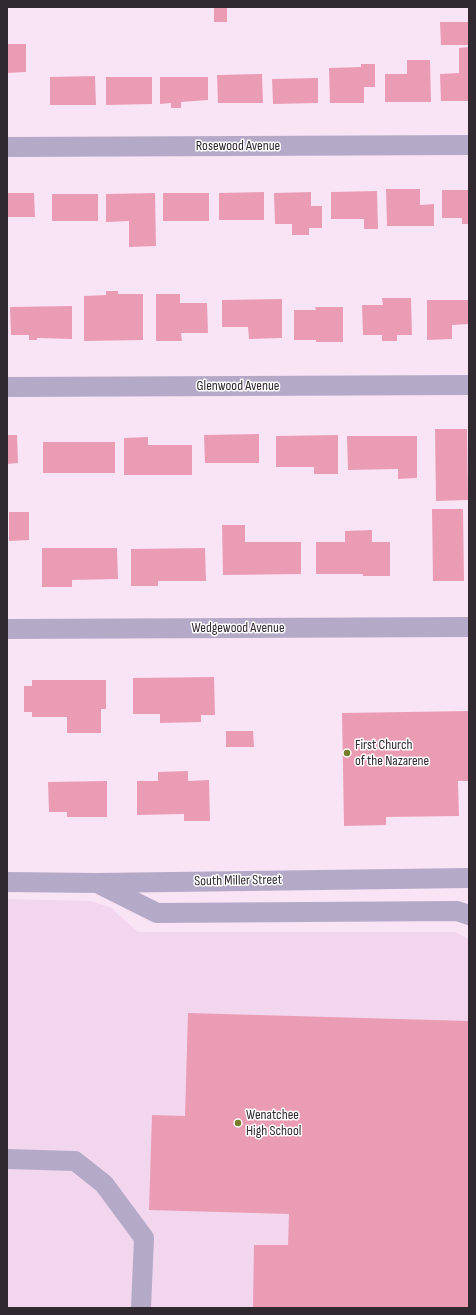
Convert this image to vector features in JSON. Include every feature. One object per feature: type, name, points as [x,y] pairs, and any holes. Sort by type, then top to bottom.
[{"type":"street","name":"Rosewood Avenue","points":[[7,147],[469,145]]},
{"type":"street","name":"Glenwood Avenue","points":[[7,387],[469,385]]},
{"type":"street","name":"Wedgewood Avenue","points":[[7,629],[469,626]]},
{"type":"street","name":"South Miller Street","points":[[7,882],[97,883],[469,878]]},
{"type":"street","points":[[97,883],[157,913],[457,911],[469,915]]},
{"type":"street","points":[[7,1159],[75,1161],[104,1184],[144,1238],[141,1308]]},
{"type":"shaded area","name":"Wenatchee High School","points":[[7,899],[90,901],[110,907],[138,932],[455,932],[469,939],[469,1308],[7,1308]]},
{"type":"building","points":[[214,7],[227,7],[227,22],[214,22]]},
{"type":"building","points":[[440,22],[469,22],[469,45],[441,45]]},
{"type":"building","points":[[7,44],[26,44],[26,72],[7,73]]},
{"type":"building","points":[[469,47],[469,101],[441,101],[440,74],[459,73],[459,48]]},
{"type":"building","points":[[407,60],[430,60],[431,102],[385,102],[385,74],[407,74]]},
{"type":"building","points":[[361,64],[375,64],[375,87],[364,87],[364,103],[330,103],[329,68],[361,67]]},
{"type":"building","points":[[262,74],[263,103],[218,103],[217,75]]},
{"type":"building","points":[[95,76],[96,105],[50,105],[50,77]]},
{"type":"building","points":[[106,77],[152,77],[152,104],[106,105]]},
{"type":"building","points":[[160,77],[208,77],[208,100],[181,102],[181,108],[171,108],[171,103],[160,104]]},
{"type":"building","points":[[318,78],[318,103],[273,104],[272,79]]},
{"type":"building","points":[[386,189],[420,189],[420,205],[434,204],[434,226],[387,226]]},
{"type":"building","points":[[442,190],[469,190],[469,224],[462,224],[462,218],[442,218]]},
{"type":"building","points":[[377,191],[378,229],[364,229],[364,219],[331,219],[331,192]]},
{"type":"building","points":[[264,192],[264,220],[219,220],[219,193]]},
{"type":"building","points":[[311,192],[311,206],[322,206],[322,228],[309,228],[309,235],[292,235],[292,224],[275,224],[274,193]]},
{"type":"building","points":[[7,193],[34,193],[35,217],[7,217]]},
{"type":"building","points":[[155,193],[156,246],[129,247],[129,221],[106,222],[106,194]]},
{"type":"building","points":[[163,193],[209,193],[209,221],[163,221]]},
{"type":"building","points":[[52,194],[98,194],[98,221],[52,221]]},
{"type":"building","points":[[106,291],[118,291],[118,294],[143,294],[143,340],[84,341],[84,296],[106,295]]},
{"type":"building","points":[[156,294],[180,294],[180,303],[207,303],[208,333],[181,333],[182,341],[156,341]]},
{"type":"building","points":[[382,298],[411,298],[412,335],[397,335],[397,341],[382,341],[382,335],[363,335],[362,305],[383,305]]},
{"type":"building","points":[[282,299],[282,338],[249,339],[248,327],[222,327],[222,300]]},
{"type":"building","points":[[427,300],[469,300],[469,324],[452,325],[452,339],[427,340]]},
{"type":"building","points":[[72,306],[72,339],[37,338],[37,340],[29,340],[29,335],[11,335],[10,307]]},
{"type":"building","points":[[315,307],[343,307],[343,342],[294,340],[294,310],[316,310]]},
{"type":"building","points":[[435,429],[467,429],[468,500],[436,501]]},
{"type":"building","points":[[259,434],[259,463],[205,463],[204,435]]},
{"type":"building","points":[[7,435],[17,435],[18,463],[7,464]]},
{"type":"building","points":[[338,435],[338,474],[314,474],[314,467],[276,467],[276,436]]},
{"type":"building","points":[[347,436],[417,436],[417,478],[398,479],[398,469],[348,470]]},
{"type":"building","points":[[148,437],[148,445],[192,445],[192,475],[124,475],[124,438]]},
{"type":"building","points":[[43,442],[115,442],[115,473],[43,473]]},
{"type":"building","points":[[432,509],[463,509],[464,581],[433,581]]},
{"type":"building","points":[[9,512],[29,512],[29,540],[9,541]]},
{"type":"building","points":[[222,525],[245,525],[245,542],[301,542],[301,574],[223,575]]},
{"type":"building","points":[[372,530],[372,542],[390,542],[390,576],[363,576],[363,574],[316,574],[316,542],[345,542],[345,531]]},
{"type":"building","points":[[42,548],[117,548],[118,579],[72,580],[72,587],[42,587]]},
{"type":"building","points":[[205,548],[206,581],[158,581],[158,586],[131,586],[131,549]]},
{"type":"building","points":[[214,677],[215,715],[201,715],[201,722],[160,723],[160,714],[133,714],[133,678]]},
{"type":"building","points":[[32,680],[106,680],[106,709],[101,709],[101,733],[67,733],[67,717],[32,717],[32,712],[24,712],[24,686],[32,686]]},
{"type":"building","points":[[469,711],[469,781],[458,781],[459,816],[386,817],[386,825],[344,826],[342,713]]},
{"type":"building","points":[[226,731],[253,731],[254,747],[226,747]]},
{"type":"building","points":[[188,771],[188,781],[209,780],[210,821],[184,821],[184,814],[137,815],[137,781],[158,781],[158,772]]},
{"type":"building","points":[[107,781],[107,817],[67,817],[67,812],[49,812],[48,782]]},
{"type":"building","name":"Wenatchee High School","points":[[188,1013],[469,1021],[469,1308],[253,1308],[254,1245],[288,1245],[289,1214],[149,1210],[152,1115],[185,1116]]},
{"type":"place","name":"First Church of the Nazarene","points":[[347,753]]},
{"type":"place","name":"Wenatchee High School","points":[[238,1123]]}]
